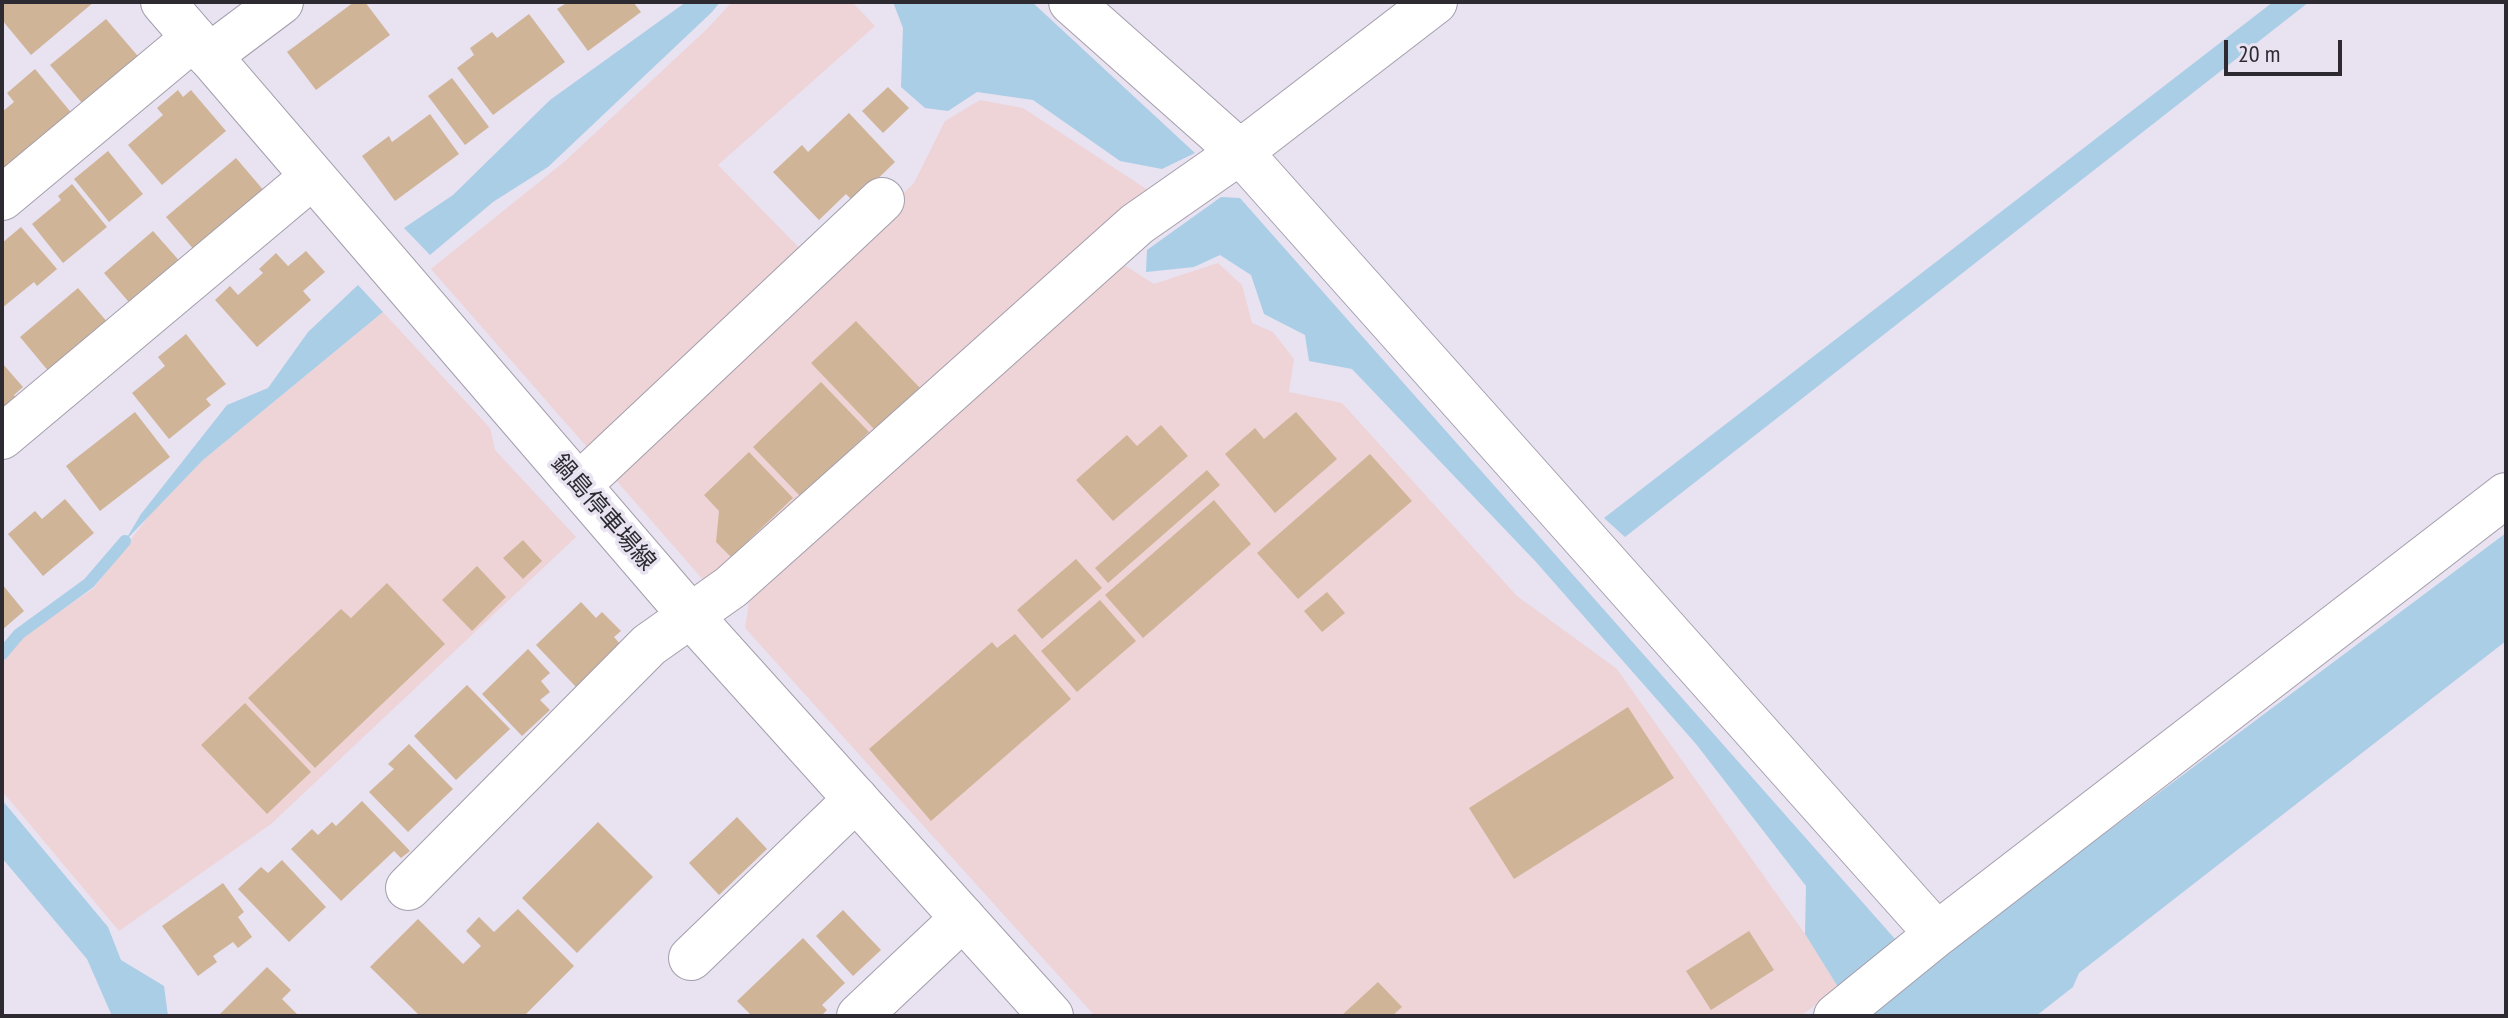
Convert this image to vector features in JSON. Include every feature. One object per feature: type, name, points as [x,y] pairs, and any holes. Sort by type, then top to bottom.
[{"type":"street","name":"鍋島停車場線","points":[[163,2],[691,616],[1051,1016]]},
{"type":"street","points":[[2,198],[201,47],[281,2]]},
{"type":"street","points":[[1071,2],[1240,152],[1937,934]]},
{"type":"street","points":[[408,888],[649,645],[731,587],[1137,224],[1240,152],[1435,2]]},
{"type":"street","points":[[2,437],[312,177]]},
{"type":"street","points":[[579,485],[882,200]]},
{"type":"street","points":[[1836,1016],[1937,934],[2506,495]]},
{"type":"street","points":[[691,958],[856,799]]},
{"type":"street","points":[[859,1016],[963,918]]},
{"type":"shaded area","points":[[732,2],[852,2],[875,26],[718,165],[822,271],[914,183],[945,121],[980,100],[1023,108],[1154,194],[705,582],[431,269],[564,162]]},
{"type":"shaded area","points":[[1121,263],[1154,284],[1218,263],[1242,285],[1252,323],[1273,332],[1294,359],[1289,392],[1342,403],[1517,596],[1617,669],[1805,934],[1838,987],[1801,1016],[1095,1016],[745,628],[749,602]]},
{"type":"shaded area","points":[[383,312],[490,428],[495,450],[576,537],[271,824],[119,931],[2,791],[2,660],[22,637],[94,588],[151,513],[203,460]]},
{"type":"water","points":[[686,2],[720,2],[548,167],[493,202],[430,255],[404,228],[453,195],[550,100]]},
{"type":"water","points":[[893,2],[1032,2],[1195,153],[1162,169],[1120,161],[1033,100],[977,92],[948,111],[925,108],[901,87],[903,28]]},
{"type":"water","points":[[2273,2],[2309,2],[1625,537],[1604,518]]},
{"type":"water","points":[[1221,197],[1240,198],[1895,939],[1871,965],[1838,987],[1805,934],[1806,886],[1696,744],[1536,562],[1352,369],[1309,361],[1305,335],[1264,314],[1251,275],[1220,255],[1194,267],[1146,272],[1147,250]]},
{"type":"water","points":[[358,285],[383,312],[203,460],[125,541],[141,514],[227,405],[268,388],[308,332]]},
{"type":"water","points":[[2506,533],[2506,641],[2079,973],[2073,987],[2036,1016],[1867,1016],[2009,905]]},
{"type":"water","points":[[2,800],[108,927],[121,960],[164,986],[168,1016],[112,1016],[87,959],[2,858]]},
{"type":"building","points":[[2,2],[94,2],[31,55],[2,20]]},
{"type":"building","points":[[354,2],[365,2],[390,35],[316,90],[287,52]]},
{"type":"building","points":[[568,2],[633,2],[641,12],[588,51],[557,9]]},
{"type":"building","points":[[529,14],[565,62],[493,115],[457,68],[474,55],[470,48],[492,32],[497,38]]},
{"type":"building","points":[[106,19],[143,62],[87,109],[50,65]]},
{"type":"building","points":[[35,69],[74,116],[2,177],[2,112],[14,102],[7,93]]},
{"type":"building","points":[[452,78],[489,127],[465,145],[428,96]]},
{"type":"building","points":[[888,87],[909,108],[883,133],[862,111]]},
{"type":"building","points":[[178,90],[183,97],[191,90],[226,131],[162,185],[128,145],[163,115],[157,108]]},
{"type":"building","points":[[849,113],[895,162],[854,202],[846,194],[819,220],[773,172],[802,145],[808,152]]},
{"type":"building","points":[[430,114],[459,154],[395,201],[362,156],[389,136],[392,142]]},
{"type":"building","points":[[108,151],[143,194],[109,222],[74,179]]},
{"type":"building","points":[[236,158],[265,192],[195,251],[166,217]]},
{"type":"building","points":[[72,184],[107,227],[63,263],[32,224],[61,200],[58,196]]},
{"type":"building","points":[[21,227],[57,269],[37,286],[34,282],[2,308],[2,243]]},
{"type":"building","points":[[153,231],[183,265],[133,307],[104,273]]},
{"type":"building","points":[[306,251],[325,272],[303,291],[311,300],[257,347],[215,300],[230,286],[238,295],[263,273],[259,269],[276,253],[288,266]]},
{"type":"building","points":[[78,288],[109,324],[50,373],[20,337]]},
{"type":"building","points":[[856,321],[920,388],[875,430],[811,363]]},
{"type":"building","points":[[186,334],[226,384],[206,399],[211,405],[169,439],[132,393],[165,366],[158,357]]},
{"type":"building","points":[[2,363],[23,387],[14,395],[18,400],[2,414]]},
{"type":"building","points":[[821,382],[869,432],[801,497],[753,447]]},
{"type":"building","points":[[135,412],[170,457],[100,511],[66,466]]},
{"type":"building","points":[[1296,412],[1337,459],[1275,513],[1225,454],[1255,428],[1264,439]]},
{"type":"building","points":[[1161,425],[1188,456],[1113,521],[1076,480],[1127,435],[1137,446]]},
{"type":"building","points":[[749,452],[793,498],[731,557],[716,542],[719,511],[704,495]]},
{"type":"building","points":[[1370,454],[1412,501],[1298,599],[1257,553]]},
{"type":"building","points":[[1207,470],[1220,485],[1108,583],[1095,568]]},
{"type":"building","points":[[65,499],[94,533],[43,576],[8,534],[35,511],[42,519]]},
{"type":"building","points":[[1214,500],[1251,544],[1143,638],[1105,595]]},
{"type":"building","points":[[523,540],[542,561],[523,579],[503,558]]},
{"type":"building","points":[[1076,559],[1102,588],[1042,639],[1017,610]]},
{"type":"building","points":[[477,566],[506,597],[472,631],[442,600]]},
{"type":"building","points":[[387,583],[445,644],[315,768],[248,698],[341,609],[351,618]]},
{"type":"building","points":[[2,584],[24,611],[2,630]]},
{"type":"building","points":[[1327,592],[1345,613],[1322,632],[1304,611]]},
{"type":"building","points":[[1100,600],[1136,641],[1077,692],[1041,651]]},
{"type":"building","points":[[581,602],[596,618],[602,612],[621,631],[614,637],[621,645],[577,688],[536,645]]},
{"type":"building","points":[[1015,634],[1071,699],[931,821],[869,749],[992,642],[997,648]]},
{"type":"building","points":[[528,649],[550,673],[541,681],[550,692],[540,700],[550,710],[522,736],[482,694]]},
{"type":"building","points":[[467,685],[510,729],[456,780],[414,736]]},
{"type":"building","points":[[245,703],[311,772],[267,814],[201,745]]},
{"type":"building","points":[[1628,707],[1674,778],[1514,879],[1469,808]]},
{"type":"building","points":[[409,744],[453,789],[408,832],[369,792],[394,769],[388,764]]},
{"type":"building","points":[[362,801],[410,851],[401,858],[394,851],[341,901],[291,849],[312,829],[318,835],[332,822],[336,826]]},
{"type":"building","points":[[737,817],[767,849],[719,895],[689,863]]},
{"type":"building","points":[[598,822],[653,877],[577,953],[522,898]]},
{"type":"building","points":[[282,860],[326,907],[289,942],[238,889],[261,867],[268,873]]},
{"type":"building","points":[[223,883],[244,912],[238,917],[252,937],[238,948],[233,942],[213,956],[217,962],[198,976],[162,926]]},
{"type":"building","points":[[518,909],[574,966],[524,1016],[420,1016],[370,967],[418,919],[463,964],[481,946],[466,931],[479,917],[494,932]]},
{"type":"building","points":[[843,910],[881,950],[853,976],[816,936]]},
{"type":"building","points":[[1749,931],[1774,970],[1711,1010],[1686,971]]},
{"type":"building","points":[[803,938],[845,983],[822,1005],[827,1010],[821,1016],[752,1016],[737,1001]]},
{"type":"building","points":[[267,967],[291,990],[282,999],[297,1014],[218,1016]]},
{"type":"building","points":[[1378,982],[1402,1007],[1392,1016],[1341,1016]]},
{"type":"waterway","points":[[2,654],[19,634],[89,583],[125,541]]}]
